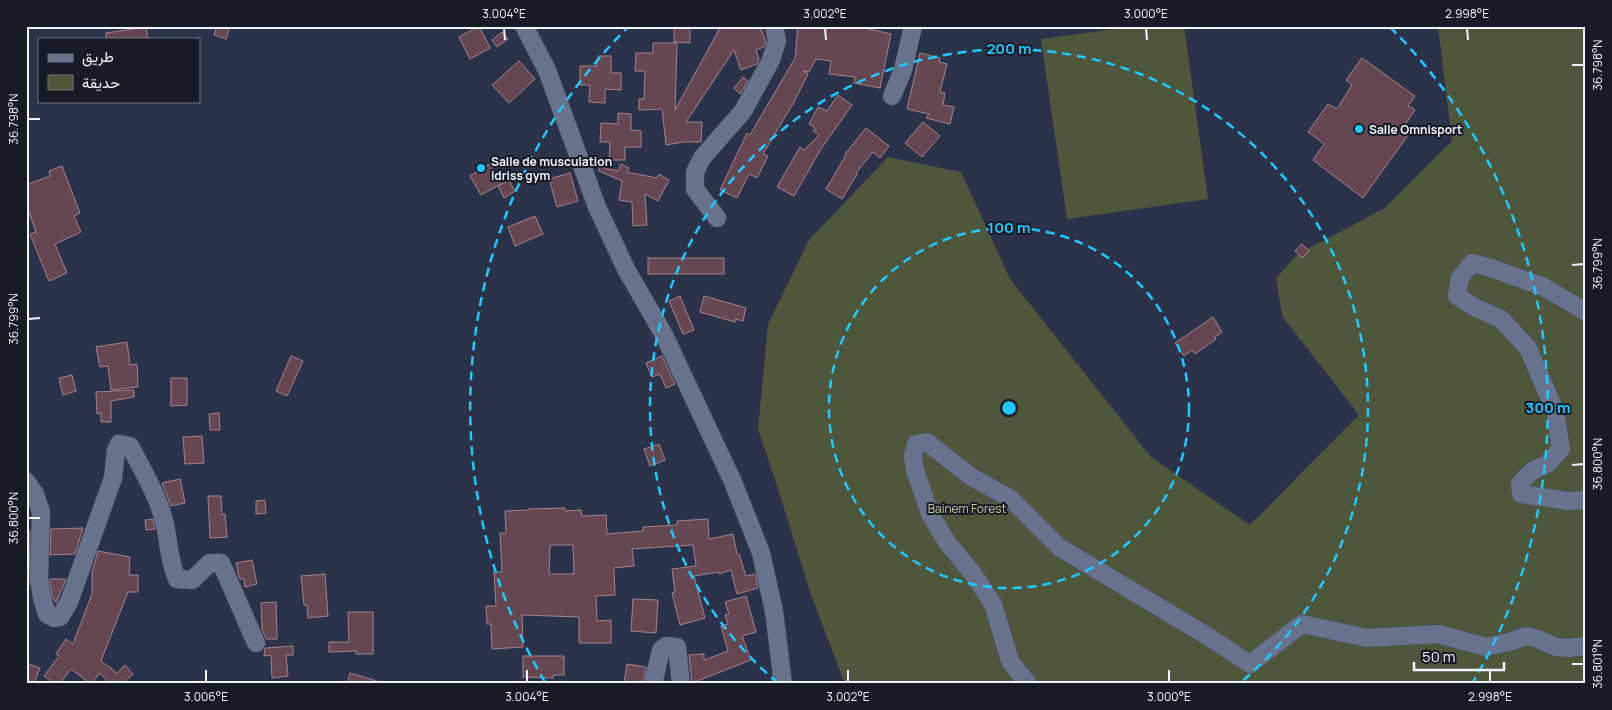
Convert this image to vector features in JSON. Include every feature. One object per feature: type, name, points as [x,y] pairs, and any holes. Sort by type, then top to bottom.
[{"type":"street","points":[[524,26],[547,70],[597,206],[626,269],[664,335],[733,482],[761,552],[774,611],[783,684]]},
{"type":"street","points":[[717,218],[695,189],[695,172],[702,158],[744,111],[771,60],[777,41],[774,26]]},
{"type":"street","points":[[892,96],[903,70],[912,26]]},
{"type":"street","points":[[1586,312],[1544,287],[1491,268],[1472,264],[1460,278],[1457,296],[1474,307],[1501,319],[1528,348],[1555,411],[1562,449],[1547,464],[1532,472],[1520,483],[1521,494],[1568,501],[1586,500]]},
{"type":"street","points":[[1028,684],[1010,661],[993,604],[973,574],[947,542],[930,514],[915,470],[913,456],[916,444],[927,442],[970,476],[1011,499],[1059,547],[1204,634],[1250,664],[1302,624],[1367,638],[1438,634],[1486,647],[1526,636],[1538,639],[1556,648],[1586,646]]},
{"type":"street","points":[[26,481],[35,494],[42,512],[40,578],[42,598],[47,614],[54,618],[60,617],[70,602],[114,478],[116,450],[119,444],[130,446],[154,494],[165,524],[172,566],[177,579],[192,580],[210,563],[221,563],[256,643]]},
{"type":"street","points":[[653,684],[661,650],[666,646],[678,647],[681,684]]},
{"type":"green space","points":[[1138,26],[1184,26],[1208,199],[1067,219],[1041,39]]},
{"type":"green space","name":"Bainem Forest","points":[[1438,26],[1586,26],[1586,684],[845,684],[811,595],[758,429],[768,324],[809,240],[888,157],[961,172],[1010,279],[1151,457],[1250,525],[1359,415],[1282,316],[1276,278],[1298,254],[1385,208],[1452,141]]},
{"type":"building","points":[[217,26],[230,26],[226,39],[214,35]]},
{"type":"building","points":[[479,26],[490,48],[470,59],[459,37]]},
{"type":"building","points":[[674,26],[690,26],[690,43],[674,42]]},
{"type":"building","points":[[721,26],[760,26],[766,42],[764,47],[756,50],[759,59],[757,64],[741,70],[734,50],[686,122],[702,122],[701,142],[683,142],[666,145],[662,109],[639,110],[639,99],[644,99],[645,71],[635,71],[636,53],[653,53],[653,43],[677,43],[675,110]]},
{"type":"building","points":[[798,26],[855,26],[891,34],[880,88],[854,83],[855,77],[829,74],[831,61],[816,59],[809,72],[803,71],[808,74],[794,102],[763,154],[768,156],[757,178],[749,174],[737,198],[720,190],[747,133],[750,135],[795,58]]},
{"type":"building","points":[[146,27],[148,38],[106,38],[106,33]]},
{"type":"building","points":[[502,32],[508,39],[497,47],[492,40]]},
{"type":"building","points":[[920,53],[940,58],[939,62],[947,64],[940,92],[945,93],[943,105],[954,107],[950,124],[926,118],[929,114],[907,109]]},
{"type":"building","points":[[598,56],[611,56],[611,73],[621,73],[621,90],[605,89],[605,103],[589,102],[590,85],[580,85],[580,66],[597,66]]},
{"type":"building","name":"Salle Omnisport","points":[[1362,58],[1415,96],[1408,106],[1415,110],[1404,126],[1411,131],[1363,198],[1313,160],[1324,144],[1308,132],[1328,104],[1337,109],[1352,85],[1346,80]]},
{"type":"building","points":[[519,61],[535,79],[509,103],[492,85]]},
{"type":"building","points":[[743,77],[748,81],[740,94],[734,88]]},
{"type":"building","points":[[838,95],[852,105],[821,149],[794,196],[777,187],[800,147],[804,150],[819,135],[813,131],[815,128],[809,124],[818,107],[827,111]]},
{"type":"building","points":[[618,113],[631,114],[631,130],[641,131],[641,147],[625,147],[625,160],[609,160],[610,142],[600,142],[601,123],[618,124]]},
{"type":"building","points":[[923,122],[940,136],[922,157],[905,143]]},
{"type":"building","points":[[866,128],[889,146],[880,158],[873,152],[856,173],[842,199],[826,189],[845,154]]},
{"type":"building","points":[[490,164],[501,184],[481,195],[470,176]]},
{"type":"building","points":[[621,164],[629,168],[627,172],[657,178],[659,174],[669,180],[658,201],[645,194],[647,225],[633,226],[632,202],[619,200],[622,181],[599,171],[600,167],[618,171]]},
{"type":"building","points":[[62,166],[80,213],[74,216],[81,232],[55,244],[67,273],[49,281],[30,234],[36,232],[26,203],[26,185],[50,176],[49,171]]},
{"type":"building","points":[[570,173],[578,201],[557,207],[549,179]]},
{"type":"building","points":[[509,180],[515,191],[504,198],[498,186]]},
{"type":"building","points":[[535,216],[543,234],[515,246],[508,227]]},
{"type":"building","points":[[1302,244],[1309,251],[1302,258],[1295,251]]},
{"type":"building","points":[[648,258],[724,258],[724,274],[648,274]]},
{"type":"building","points":[[680,296],[694,330],[683,334],[669,301]]},
{"type":"building","points":[[704,296],[746,308],[743,321],[735,319],[735,322],[700,312]]},
{"type":"building","points":[[1213,317],[1222,332],[1215,337],[1216,339],[1195,354],[1192,350],[1184,356],[1175,343]]},
{"type":"building","points":[[127,342],[130,365],[137,364],[138,387],[111,390],[108,366],[100,367],[96,347]]},
{"type":"building","points":[[291,356],[303,361],[287,396],[276,391]]},
{"type":"building","points":[[662,356],[675,384],[666,388],[660,374],[652,377],[646,363]]},
{"type":"building","points":[[72,375],[76,391],[63,395],[59,378]]},
{"type":"building","points":[[171,378],[187,378],[187,405],[171,406]]},
{"type":"building","points":[[134,390],[134,397],[111,401],[111,422],[101,422],[101,413],[97,414],[96,392]]},
{"type":"building","points":[[219,413],[220,430],[210,430],[209,414]]},
{"type":"building","points":[[202,436],[204,463],[185,464],[183,437]]},
{"type":"building","points":[[659,444],[665,460],[650,466],[644,449]]},
{"type":"building","points":[[180,479],[185,503],[171,506],[162,483]]},
{"type":"building","points":[[208,496],[221,496],[222,515],[225,514],[227,537],[210,538]]},
{"type":"building","points":[[265,500],[266,513],[256,514],[256,501]]},
{"type":"building","points":[[565,508],[565,511],[581,510],[582,516],[606,515],[607,534],[643,531],[643,527],[677,525],[677,521],[708,519],[709,539],[733,534],[737,554],[739,554],[746,576],[755,574],[758,588],[737,594],[731,570],[719,574],[718,572],[694,576],[705,618],[680,625],[672,593],[675,592],[672,569],[696,566],[693,545],[632,549],[634,566],[614,568],[615,595],[596,596],[597,621],[611,620],[611,643],[579,643],[579,617],[522,615],[523,647],[492,649],[491,624],[487,624],[486,606],[496,606],[494,572],[502,572],[500,533],[506,533],[505,511]],"holes":[[[550,545],[573,545],[574,574],[549,574]]]},
{"type":"building","points":[[153,519],[155,529],[146,530],[145,520]]},
{"type":"building","points":[[83,528],[75,554],[50,555],[51,529]]},
{"type":"building","points":[[26,531],[30,531],[29,585],[26,585]]},
{"type":"building","points":[[98,551],[130,557],[129,575],[138,575],[138,592],[128,592],[101,661],[117,673],[125,665],[133,674],[123,684],[110,684],[100,673],[91,684],[71,669],[60,684],[55,684],[44,676],[59,656],[56,654],[66,639],[73,644],[92,594],[92,572]]},
{"type":"building","points":[[252,560],[257,584],[245,587],[244,579],[239,577],[236,563]]},
{"type":"building","points":[[325,574],[328,616],[308,618],[307,605],[304,605],[301,576]]},
{"type":"building","points":[[50,579],[66,579],[56,603],[52,596]]},
{"type":"building","points":[[746,596],[756,632],[742,636],[751,660],[692,683],[689,655],[704,654],[704,660],[728,651],[721,626],[728,624],[725,615],[729,614],[725,602]]},
{"type":"building","points":[[633,599],[658,600],[656,633],[631,631]]},
{"type":"building","points":[[276,602],[277,639],[266,639],[262,629],[261,603]]},
{"type":"building","points":[[348,612],[373,612],[373,654],[356,654],[356,651],[329,652],[329,642],[349,642]]},
{"type":"building","points":[[293,646],[293,655],[286,655],[288,676],[272,678],[271,655],[264,656],[265,648]]},
{"type":"building","points":[[523,656],[564,656],[564,675],[553,675],[553,678],[523,677]]},
{"type":"building","points":[[26,663],[40,668],[34,684],[26,684]]},
{"type":"building","points":[[627,664],[646,667],[643,684],[624,684]]},
{"type":"building","points":[[350,673],[377,681],[376,684],[347,684]]},
{"type":"place","name":"Salle Omnisport","points":[[1359,129]]},
{"type":"place","name":"Salle de musculation idriss gym","points":[[481,168]]}]
